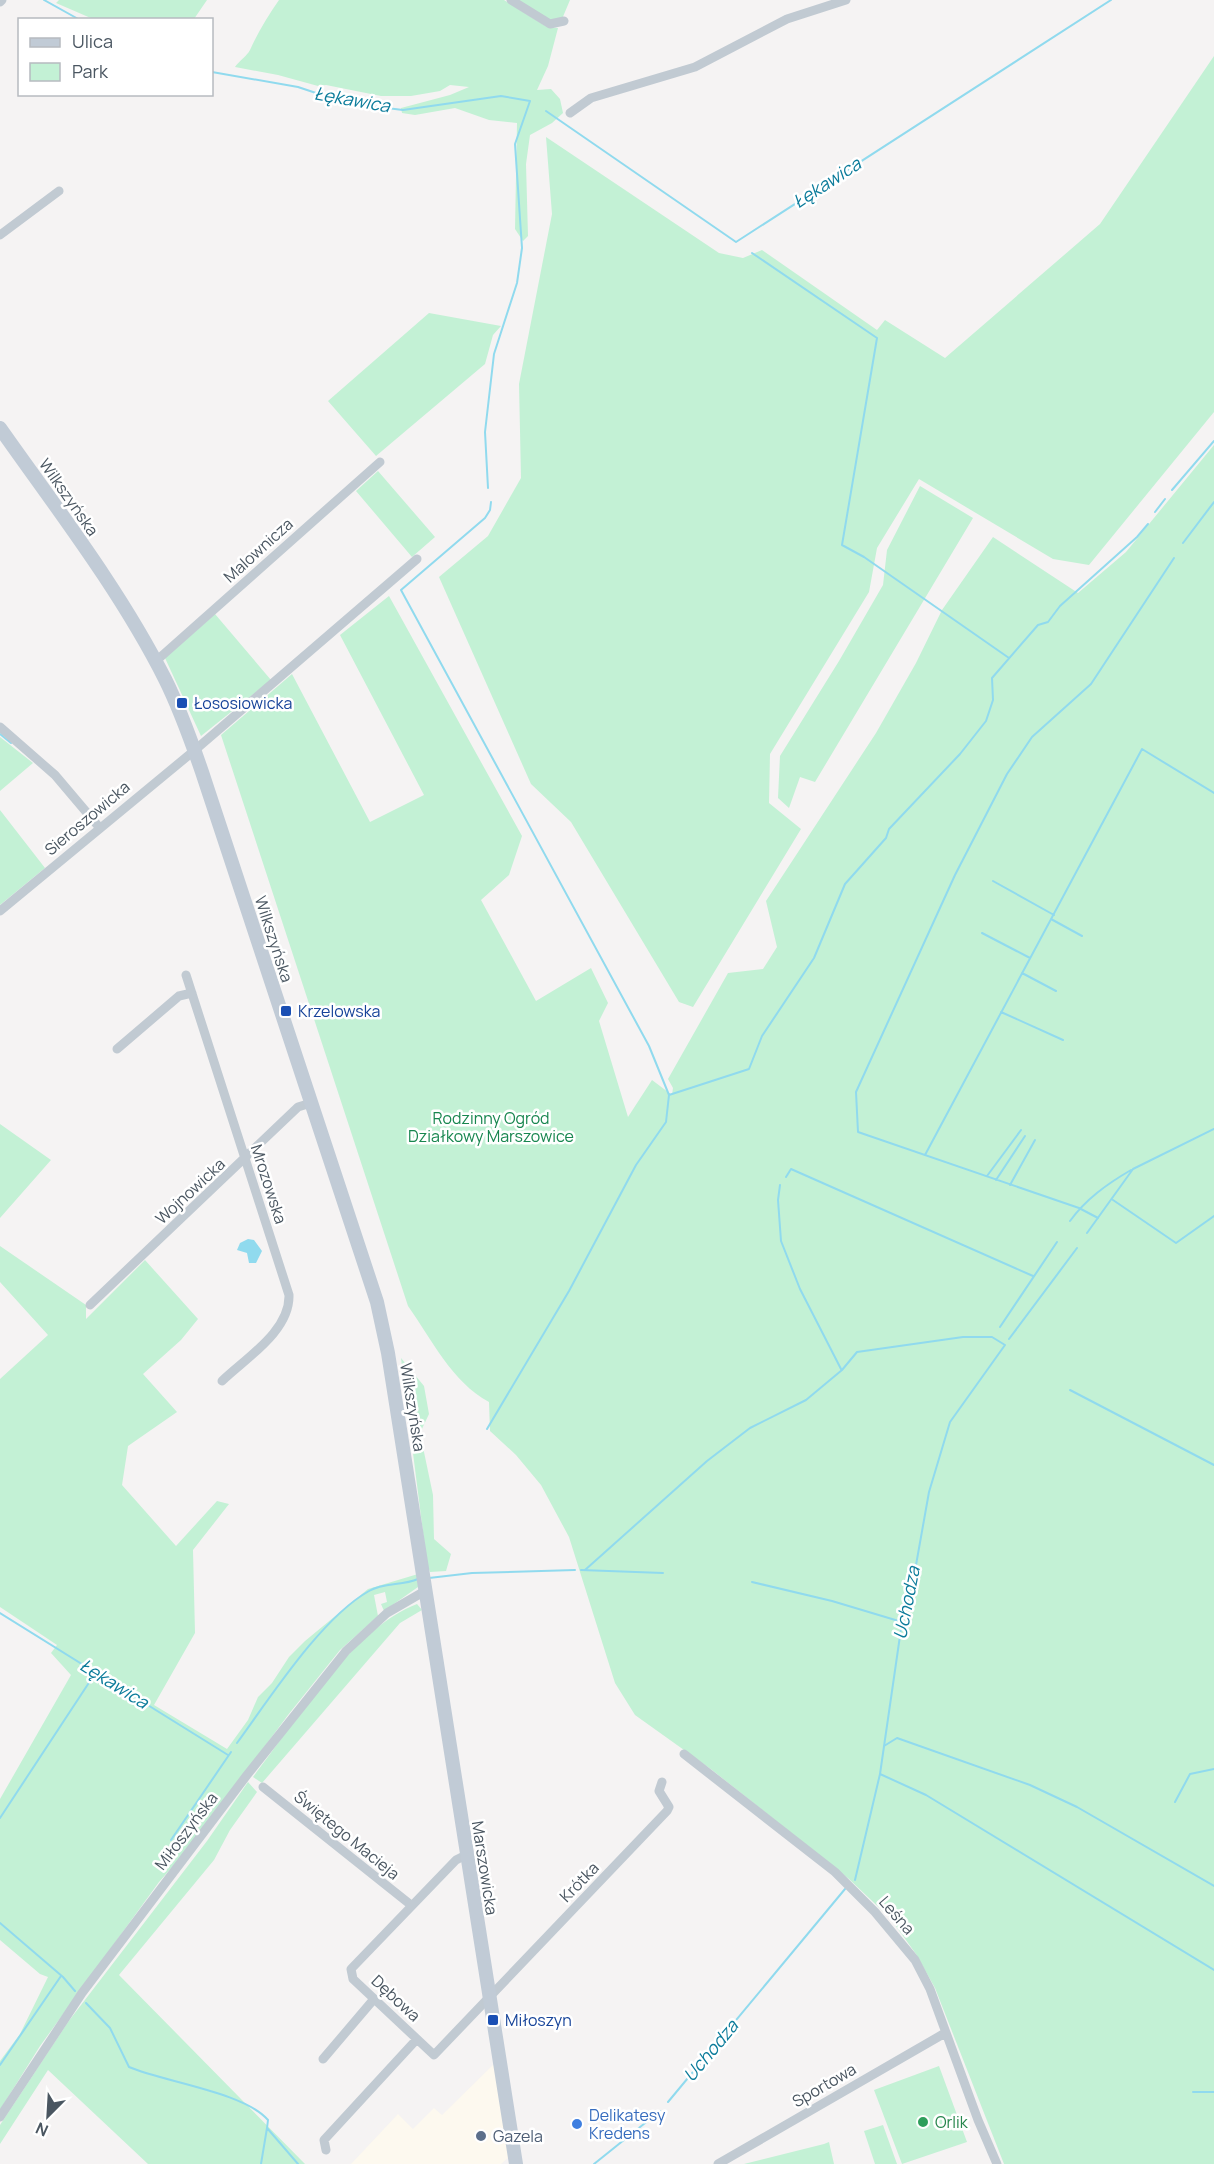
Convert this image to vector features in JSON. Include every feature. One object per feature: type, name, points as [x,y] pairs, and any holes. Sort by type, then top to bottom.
[{"type":"street","points":[[511,0],[550,24],[564,21]]},
{"type":"street","points":[[570,113],[591,98],[695,67],[787,19],[846,0]]},
{"type":"street","points":[[0,235],[59,191]]},
{"type":"street","name":"Wilkszyńska","points":[[0,428],[85,550],[156,661],[195,750],[377,1302],[388,1353],[423,1576]]},
{"type":"street","name":"Malownicza","points":[[156,661],[380,462]]},
{"type":"street","points":[[195,750],[417,559]]},
{"type":"street","points":[[0,727],[56,776],[99,827]]},
{"type":"street","name":"Sieroszowicka","points":[[0,911],[195,750]]},
{"type":"street","name":"Mrozowska","points":[[186,975],[290,1295],[290,1303],[278,1329],[222,1381]]},
{"type":"street","points":[[117,1049],[179,996],[192,993]]},
{"type":"street","name":"Wojnowicka","points":[[90,1305],[245,1160],[298,1107],[311,1103]]},
{"type":"street","name":"Marszowicka","points":[[423,1576],[516,2164]]},
{"type":"street","name":"Miłoszyńska","points":[[0,2116],[82,1993],[247,1775],[346,1651],[387,1613],[425,1592]]},
{"type":"street","name":"Leśna","points":[[684,1754],[835,1872],[875,1912],[915,1960],[930,1989],[978,2121],[997,2164]]},
{"type":"street","name":"Krótka","points":[[489,1999],[667,1811],[669,1807],[659,1791],[662,1782]]},
{"type":"street","name":"Świętego Macieja","points":[[263,1787],[411,1905]]},
{"type":"street","name":"Dębowa","points":[[466,1855],[456,1860],[351,1969],[353,1979],[434,2055],[489,1999]]},
{"type":"street","points":[[323,2059],[375,1999]]},
{"type":"street","name":"Sportowa","points":[[718,2164],[945,2032]]},
{"type":"street","points":[[326,2150],[324,2140],[417,2039]]},
{"type":"shaded area","points":[[495,2063],[509,2157],[501,2164],[351,2164],[398,2114],[413,2129],[434,2108],[442,2115]]},
{"type":"green space","points":[[59,0],[207,0],[195,18],[91,18],[56,3]]},
{"type":"green space","points":[[279,0],[504,0],[547,27],[558,28],[548,66],[537,90],[551,89],[560,99],[563,113],[552,123],[530,135],[526,164],[528,236],[523,241],[515,229],[517,123],[489,120],[455,108],[415,115],[402,113],[401,108],[450,95],[469,87],[450,85],[440,91],[411,96],[381,96],[326,85],[318,86],[235,67],[249,52],[263,24]]},
{"type":"green space","points":[[514,0],[570,0],[562,19],[551,22]]},
{"type":"green space","points":[[1214,56],[1214,412],[1089,565],[1053,559],[919,479],[877,548],[869,592],[770,754],[769,803],[801,829],[693,1007],[679,1002],[571,822],[531,784],[439,577],[488,536],[521,478],[519,384],[552,214],[546,137],[719,253],[743,258],[762,250],[877,330],[885,320],[945,358],[1100,224]]},
{"type":"green space","points":[[429,313],[501,326],[493,335],[485,364],[376,456],[328,401]]},
{"type":"green space","name":"Rodzinny Ogród Działkowy Marszowice","points":[[1214,445],[1214,2164],[1004,2164],[935,1988],[916,1954],[890,1918],[849,1879],[712,1770],[635,1715],[615,1683],[569,1537],[541,1485],[516,1455],[490,1431],[489,1402],[476,1394],[453,1372],[408,1306],[221,735],[292,674],[370,822],[424,795],[340,635],[389,596],[522,836],[509,875],[481,900],[536,1001],[591,968],[608,1003],[599,1021],[628,1117],[652,1080],[672,1095],[673,1088],[668,1079],[728,973],[763,969],[777,947],[766,901],[876,733],[916,663],[942,610],[993,537],[1078,593],[1126,552]]},
{"type":"green space","points":[[378,471],[435,537],[412,557],[356,491]]},
{"type":"green space","points":[[920,486],[973,518],[815,782],[800,777],[789,808],[778,798],[780,756],[883,585],[887,550]]},
{"type":"green space","points":[[215,614],[271,680],[201,736],[165,658]]},
{"type":"green space","points":[[0,737],[33,763],[0,791]]},
{"type":"green space","points":[[0,810],[45,868],[0,905]]},
{"type":"green space","points":[[0,1124],[51,1160],[0,1218]]},
{"type":"green space","points":[[0,1246],[86,1305],[86,1319],[145,1260],[198,1319],[181,1340],[143,1374],[177,1412],[128,1446],[122,1485],[176,1546],[217,1501],[229,1504],[193,1550],[195,1633],[154,1705],[227,1749],[248,1720],[258,1697],[272,1683],[289,1657],[305,1641],[368,1589],[418,1574],[418,1587],[384,1611],[381,1604],[387,1602],[385,1592],[374,1595],[378,1616],[340,1650],[288,1715],[189,1848],[159,1882],[40,2046],[0,2110],[0,2061],[20,2034],[48,1977],[40,1974],[0,1940],[0,1799],[71,1675],[51,1653],[57,1645],[0,1607],[0,1379],[48,1335],[0,1282]]},
{"type":"green space","points":[[401,1358],[424,1386],[429,1414],[420,1433],[433,1495],[434,1539],[451,1554],[446,1571],[430,1572],[427,1564]]},
{"type":"green space","points":[[417,1604],[422,1610],[400,1623],[262,1783],[253,1777],[306,1705],[348,1655],[393,1616]]},
{"type":"green space","points":[[248,1782],[257,1792],[230,1830],[214,1860],[119,1975],[305,2164],[148,2164],[48,2070],[0,2144],[0,2125],[68,2022],[207,1841]]},
{"type":"green space","name":"Orlik","points":[[939,2066],[967,2142],[902,2164],[874,2090]]},
{"type":"green space","points":[[883,2125],[897,2164],[875,2164],[864,2131]]},
{"type":"green space","points":[[829,2142],[834,2164],[744,2164],[824,2144]]},
{"type":"water","points":[[248,1239],[254,1240],[262,1251],[256,1263],[249,1263],[247,1253],[237,1250],[240,1243]]},
{"type":"waterway","name":"Łękawica","points":[[44,0],[76,18]]},
{"type":"waterway","name":"Łękawica","points":[[546,111],[736,242],[1111,0]]},
{"type":"waterway","points":[[213,72],[298,87],[346,103],[403,110],[501,96],[530,101],[515,144],[522,248],[517,283],[494,354],[485,432],[488,488]]},
{"type":"waterway","points":[[752,253],[877,338],[842,545],[864,557],[1009,658]]},
{"type":"waterway","points":[[1172,490],[1214,441]]},
{"type":"waterway","points":[[1155,512],[1165,499]]},
{"type":"waterway","points":[[491,502],[490,510],[485,518],[401,590],[649,1046],[669,1095]]},
{"type":"waterway","points":[[1183,543],[1214,502]]},
{"type":"waterway","points":[[487,1429],[569,1291],[636,1165],[666,1122],[669,1095],[749,1069],[762,1036],[814,958],[845,884],[886,838],[889,829],[960,754],[986,721],[993,700],[992,678],[1038,625],[1048,622],[1060,606],[1137,537],[1148,524]]},
{"type":"waterway","points":[[1098,1218],[1079,1208],[858,1132],[856,1092],[955,875],[1007,774],[1032,737],[1091,684],[1174,558]]},
{"type":"waterway","points":[[0,734],[11,743]]},
{"type":"waterway","points":[[925,1155],[1142,749],[1214,793]]},
{"type":"waterway","points":[[993,881],[1054,915]]},
{"type":"waterway","points":[[1051,919],[1082,936]]},
{"type":"waterway","points":[[982,933],[1030,958]]},
{"type":"waterway","points":[[1022,973],[1056,991]]},
{"type":"waterway","points":[[1001,1012],[1063,1040]]},
{"type":"waterway","name":"Uchodza","points":[[1087,1233],[1133,1169],[1214,1129]]},
{"type":"waterway","points":[[987,1176],[1021,1130]]},
{"type":"waterway","points":[[996,1180],[1025,1136]]},
{"type":"waterway","points":[[1010,1185],[1035,1140]]},
{"type":"waterway","points":[[786,1177],[791,1169],[1033,1276]]},
{"type":"waterway","points":[[1070,1221],[1098,1192],[1131,1170]]},
{"type":"waterway","points":[[780,1185],[778,1200],[781,1241],[800,1289],[841,1369]]},
{"type":"waterway","points":[[1113,1200],[1176,1243],[1214,1216]]},
{"type":"waterway","points":[[1000,1327],[1057,1242]]},
{"type":"waterway","name":"Uchodza","points":[[1009,1339],[1077,1248]]},
{"type":"waterway","name":"Uchodza","points":[[585,1570],[707,1461],[750,1428],[806,1400],[842,1370],[857,1352],[963,1337],[992,1337],[1005,1345],[950,1422],[929,1492],[916,1565],[902,1622],[880,1774],[855,1880]]},
{"type":"waterway","points":[[1070,1390],[1214,1465]]},
{"type":"waterway","points":[[429,1578],[472,1573],[575,1570]]},
{"type":"waterway","points":[[581,1570],[663,1573]]},
{"type":"waterway","points":[[237,1743],[297,1660],[351,1603],[375,1588],[418,1579]]},
{"type":"waterway","points":[[752,1582],[832,1601],[902,1622]]},
{"type":"waterway","name":"Łękawica","points":[[0,1613],[228,1755]]},
{"type":"waterway","points":[[0,1818],[96,1672]]},
{"type":"waterway","points":[[884,1746],[897,1738],[1030,1785],[1077,1807],[1214,1886]]},
{"type":"waterway","points":[[171,1840],[231,1752]]},
{"type":"waterway","points":[[1175,1802],[1190,1774],[1214,1769]]},
{"type":"waterway","points":[[880,1774],[926,1795],[1214,1970]]},
{"type":"waterway","name":"Uchodza","points":[[668,2102],[845,1889]]},
{"type":"waterway","points":[[0,1923],[63,1977],[75,1991]]},
{"type":"waterway","points":[[0,2065],[61,1976]]},
{"type":"waterway","points":[[86,2003],[110,2028],[129,2067],[223,2095],[257,2110],[268,2120],[267,2128],[298,2164]]},
{"type":"waterway","points":[[1193,2092],[1214,2092]]},
{"type":"waterway","name":"Uchodza","points":[[594,2164],[660,2111]]},
{"type":"waterway","points":[[261,2164],[267,2128]]},
{"type":"place","name":"Łososiowicka","points":[[182,703]]},
{"type":"place","name":"Krzelowska","points":[[286,1011]]},
{"type":"place","name":"Miłoszyn","points":[[493,2020]]},
{"type":"place","name":"Orlik","points":[[923,2122]]},
{"type":"place","name":"Delikatesy Kredens","points":[[577,2124]]},
{"type":"place","name":"Gazela","points":[[481,2136]]}]
